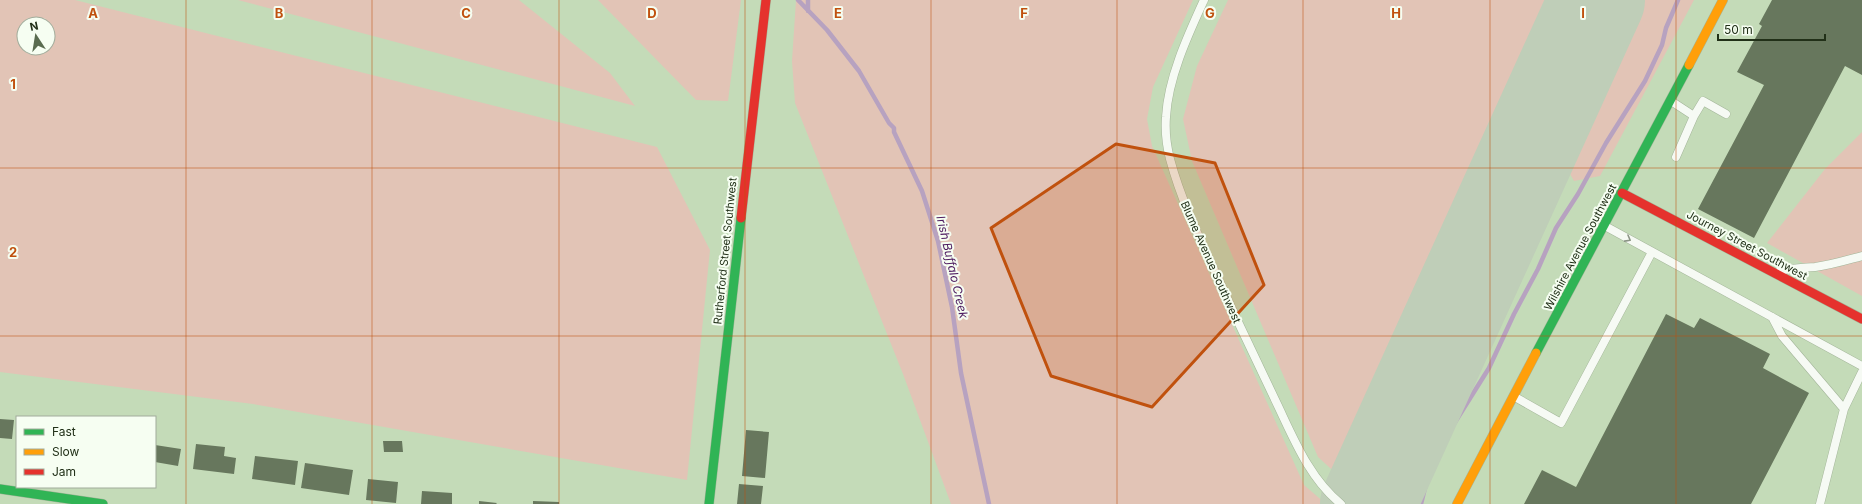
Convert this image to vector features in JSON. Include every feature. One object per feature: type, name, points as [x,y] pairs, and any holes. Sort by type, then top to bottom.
[{"type":"street","name":"Rutherford Street Southwest","points":[[709,504],[766,0]]},
{"type":"street","name":"Wilshire Avenue Southwest","points":[[1457,504],[1723,0]]},
{"type":"street","name":"Journey Street Southwest","points":[[1622,193],[1862,319]]},
{"type":"street","points":[[0,489],[103,504]]},
{"type":"lane","name":"Blume Avenue Southwest","points":[[1204,0],[1186,41],[1170,90],[1166,118],[1170,158],[1183,201],[1256,362],[1300,452],[1313,473],[1331,496],[1341,504]]},
{"type":"lane","points":[[1670,100],[1694,116]]},
{"type":"lane","points":[[1676,157],[1694,116],[1703,101],[1726,114]]},
{"type":"lane","points":[[1604,226],[1862,366]]},
{"type":"lane","points":[[1514,396],[1561,423],[1652,252]]},
{"type":"lane","points":[[1774,273],[1794,267],[1815,267],[1862,256]]},
{"type":"lane","points":[[1772,317],[1782,336],[1844,409]]},
{"type":"lane","points":[[1820,504],[1844,409],[1862,372]]},
{"type":"highlighted area","points":[[1116,144],[1215,163],[1264,285],[1152,407],[1051,376],[991,228]]},
{"type":"shaded area","points":[[0,0],[75,0],[657,147],[710,250],[687,480],[253,404],[0,372]]},
{"type":"shaded area","points":[[238,0],[519,0],[610,73],[635,106]]},
{"type":"shaded area","points":[[598,0],[741,0],[728,101],[696,100]]},
{"type":"shaded area","points":[[796,0],[1193,0],[1153,87],[1147,119],[1152,146],[1304,485],[1326,504],[951,504],[903,374],[795,103],[792,61]]},
{"type":"shaded area","points":[[1228,0],[1568,0],[1352,488],[1318,457],[1192,161],[1183,119],[1197,66]]},
{"type":"shaded area","points":[[1626,0],[1694,0],[1600,176],[1574,181],[1565,165],[1560,142],[1576,112]]},
{"type":"shaded area","points":[[1862,132],[1862,296],[1767,243],[1825,169]]},
{"type":"building","points":[[1772,0],[1862,0],[1862,75],[1845,66],[1754,238],[1698,209],[1764,85],[1737,72],[1762,26],[1759,24]]},
{"type":"building","points":[[1666,314],[1694,328],[1700,318],[1770,354],[1763,368],[1809,393],[1751,504],[1524,504],[1542,470],[1576,487]]},
{"type":"building","points":[[0,419],[14,420],[12,439],[0,438]]},
{"type":"building","points":[[746,430],[769,432],[765,478],[742,476]]},
{"type":"building","points":[[383,441],[402,441],[403,452],[384,452]]},
{"type":"building","points":[[196,444],[225,447],[224,456],[236,458],[234,474],[193,469]]},
{"type":"building","points":[[156,445],[181,449],[178,466],[156,462]]},
{"type":"building","points":[[255,456],[298,461],[295,485],[252,479]]},
{"type":"building","points":[[305,463],[353,470],[349,495],[301,488]]},
{"type":"building","points":[[368,479],[398,482],[396,503],[366,500]]},
{"type":"building","points":[[739,484],[763,486],[761,504],[737,504]]},
{"type":"building","points":[[422,491],[452,493],[452,504],[421,504]]},
{"type":"building","points":[[479,501],[497,503],[479,504]]},
{"type":"building","points":[[533,501],[559,502],[559,504],[533,504]]},
{"type":"waterway","name":"Irish Buffalo Creek","points":[[798,0],[827,30],[859,71],[889,123],[894,128],[894,132],[922,191],[938,241],[952,307],[961,373],[989,504]]},
{"type":"waterway","name":"Irish Buffalo Creek","points":[[808,0],[808,11]]},
{"type":"waterway","points":[[1421,504],[1428,476],[1447,435],[1489,368],[1514,314],[1538,269],[1556,228],[1578,194],[1606,143],[1645,81],[1662,45],[1666,28],[1678,0]]},
{"type":"runway","points":[[1368,504],[1597,0]]},
{"type":"traffic: fast","points":[[1536,353],[1689,65]]},
{"type":"traffic: fast","points":[[709,504],[741,218]]},
{"type":"traffic: fast","points":[[0,489],[103,504]]},
{"type":"traffic: slow","points":[[1689,65],[1723,0]]},
{"type":"traffic: slow","points":[[1457,504],[1536,353]]},
{"type":"traffic: jam","points":[[741,218],[766,0]]},
{"type":"traffic: jam","points":[[1622,193],[1862,319]]}]
